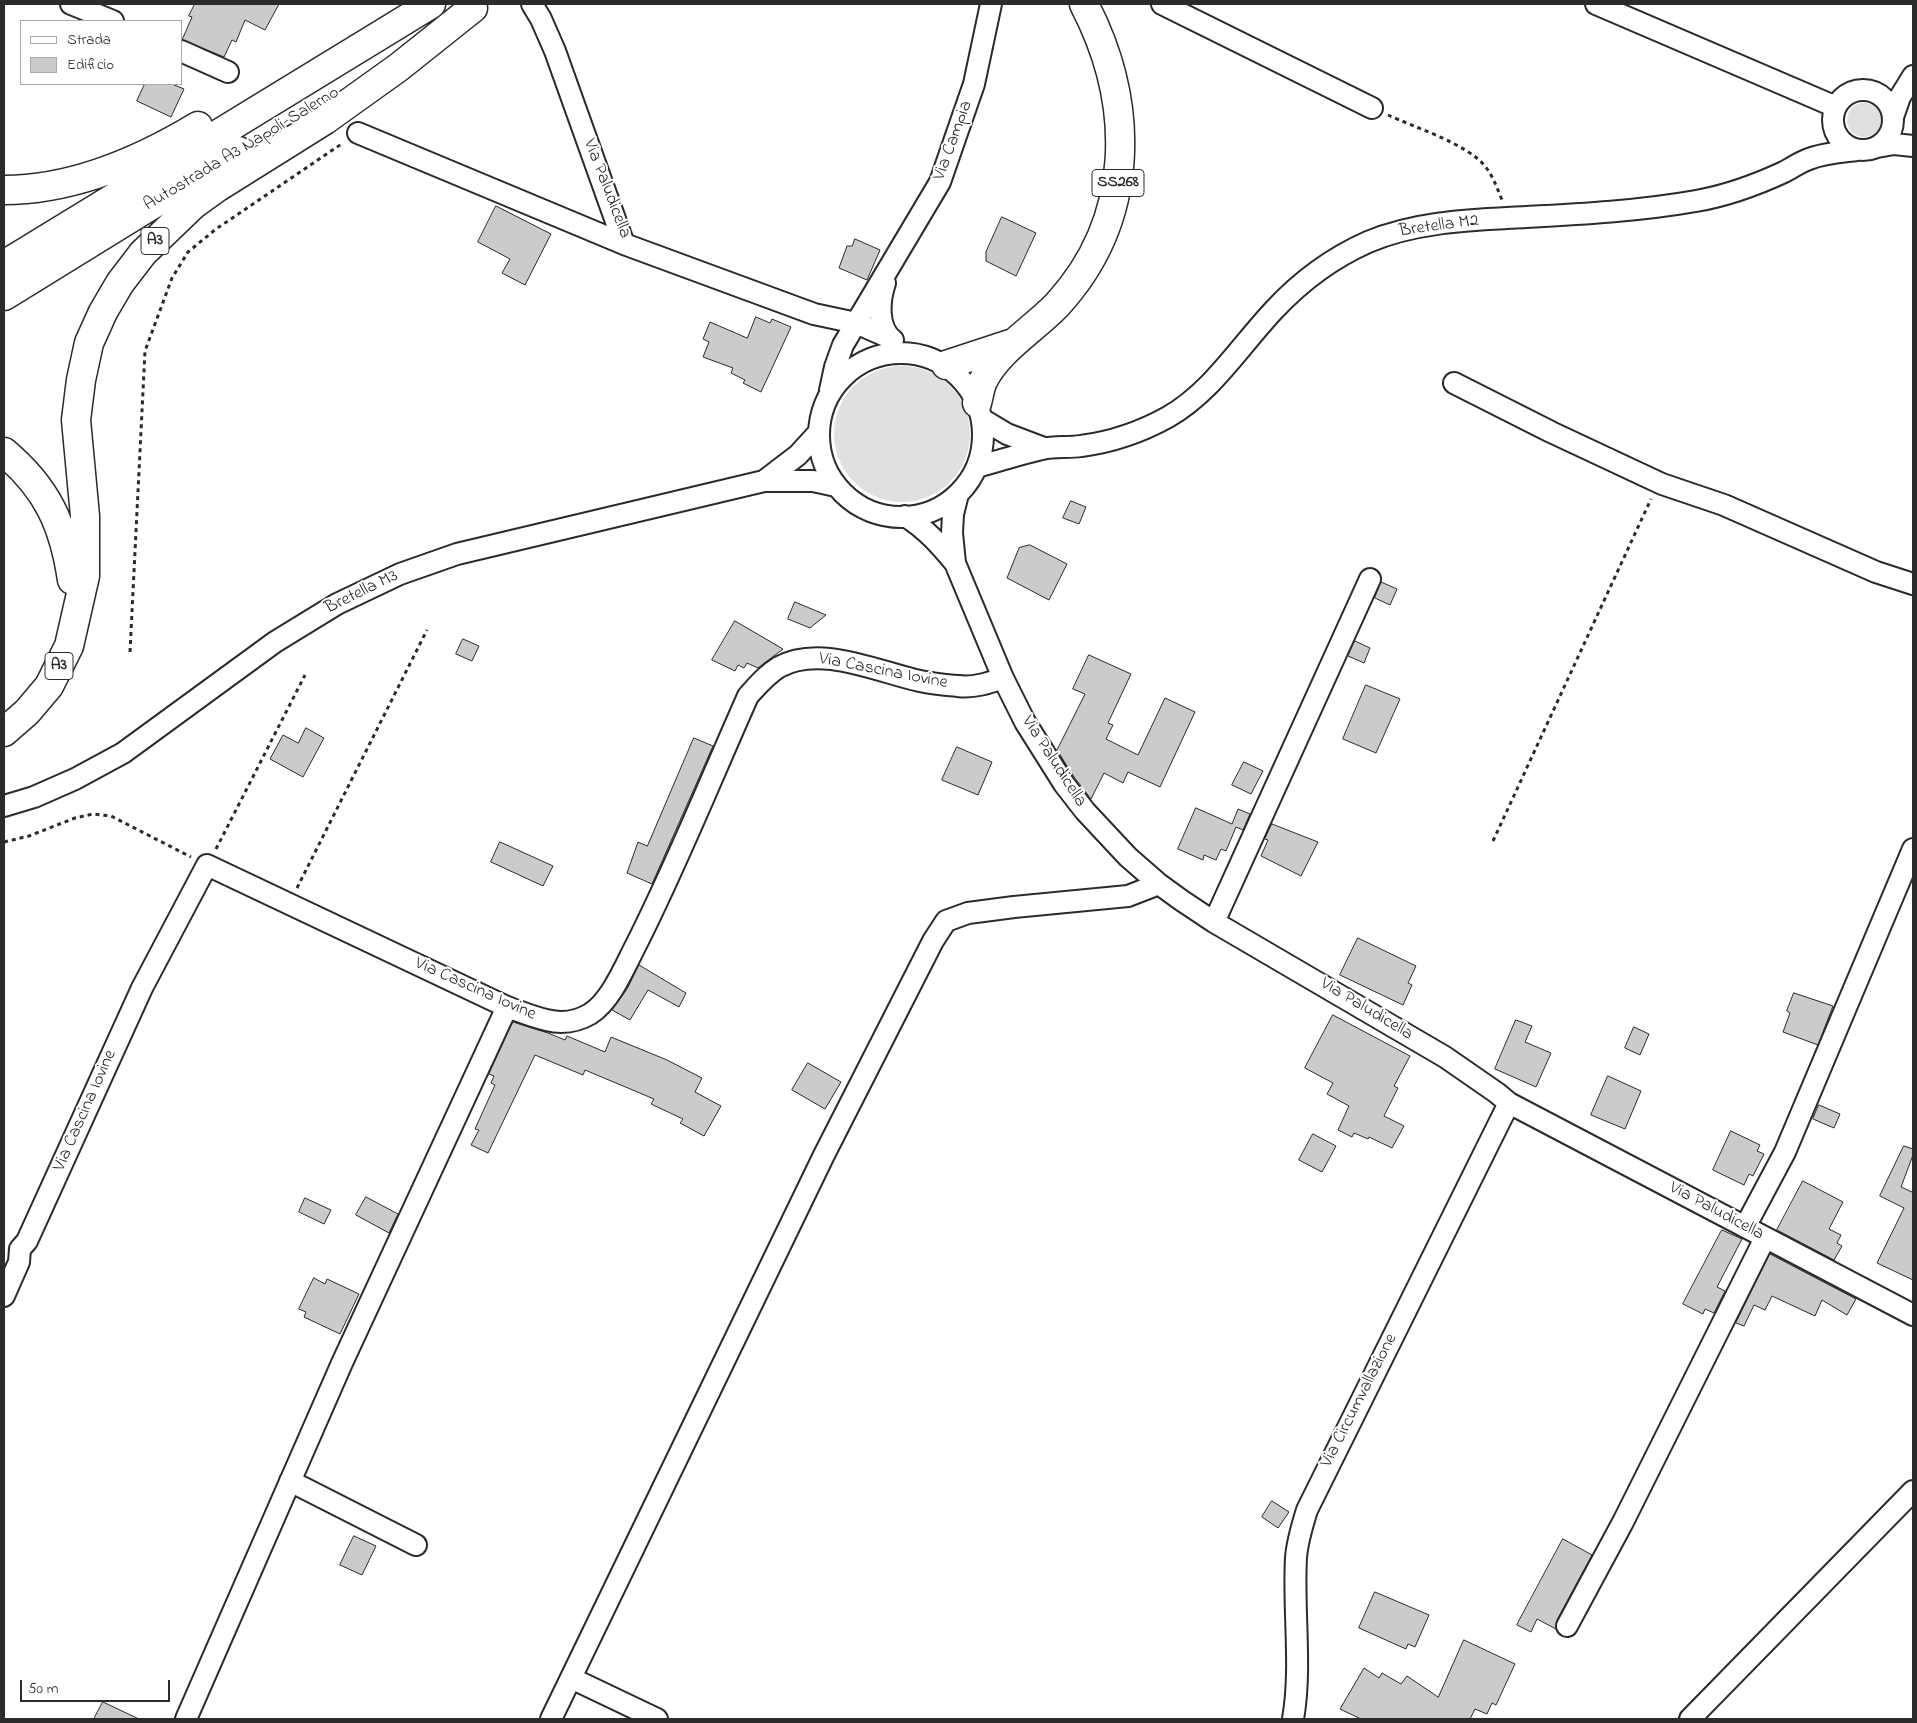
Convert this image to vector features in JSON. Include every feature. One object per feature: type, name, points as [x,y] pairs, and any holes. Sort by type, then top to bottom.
[{"type":"highway","points":[[4,190],[26,190],[63,183],[105,171],[151,151],[187,132],[296,66],[374,24],[420,4]]},
{"type":"highway","name":"Autostrada A3 Napoli-Salerno","points":[[4,265],[431,4]]},
{"type":"highway","name":"SS268","points":[[979,411],[983,381],[993,365],[1051,310],[1080,276],[1108,220],[1118,184],[1121,152],[1120,116],[1104,48],[1084,4]]},
{"type":"highway","name":"Autostrada A3 Napoli-Salerno","points":[[4,296],[477,6]]},
{"type":"highway","name":"A3","points":[[4,732],[27,712],[49,686],[69,646],[85,576],[85,516],[76,420],[81,380],[89,344],[103,312],[120,283],[143,253],[193,205],[218,186],[324,120],[399,67],[477,6]]},
{"type":"highway","name":"SS268","points":[[946,366],[1016,342]]},
{"type":"highway","name":"A3","points":[[4,452],[22,467],[35,482],[56,517],[66,543],[76,613]]},
{"type":"street","name":"Via Campia","points":[[890,267],[940,182],[974,84],[991,4]]},
{"type":"street","points":[[1162,4],[1372,108]]},
{"type":"street","points":[[1596,4],[1834,114],[1835,132],[1840,140],[1848,146],[1867,149],[1894,144],[1913,146]]},
{"type":"street","points":[[83,6],[110,20]]},
{"type":"street","name":"Via Paludicella","points":[[536,11],[555,51],[624,244],[814,314],[856,323],[888,337],[910,353]]},
{"type":"street","points":[[182,51],[228,72]]},
{"type":"street","name":"Bretella M2","points":[[1809,159],[1826,136],[1834,114],[1845,96],[1854,91],[1872,91],[1890,86],[1912,77]]},
{"type":"street","name":"Bretella M2","points":[[976,467],[1044,448],[1080,446],[1111,440],[1140,431],[1170,416],[1197,395],[1213,379],[1293,290],[1327,264],[1344,254],[1393,233],[1437,223],[1632,211],[1700,200],[1737,190],[1809,159],[1833,153],[1867,149],[1890,135],[1893,117],[1900,97],[1912,77]]},
{"type":"street","points":[[1872,91],[1886,101],[1893,117]]},
{"type":"street","points":[[358,133],[624,244]]},
{"type":"street","points":[[829,395],[835,367],[843,345],[890,267]]},
{"type":"street","points":[[888,337],[882,325],[880,311],[883,288],[890,267]]},
{"type":"street","points":[[814,314],[831,330],[834,338],[835,367]]},
{"type":"street","points":[[891,353],[910,353],[929,357],[946,366],[959,376],[969,388],[979,411],[983,435],[981,451],[976,467],[968,481],[958,494],[945,504],[930,512],[906,516],[882,515],[866,510],[850,500],[836,486],[826,469],[820,451],[821,413],[829,395],[840,379],[855,366],[872,358],[891,353]]},
{"type":"street","points":[[1454,383],[1551,432],[1662,484],[1724,505],[1876,572],[1913,584]]},
{"type":"street","name":"Bretella M2","points":[[979,411],[1007,434],[1044,448]]},
{"type":"street","name":"Bretella M3","points":[[764,481],[798,455],[819,432]]},
{"type":"street","name":"Bretella M3","points":[[4,806],[34,797],[75,779],[123,753],[275,642],[337,604],[400,574],[457,554],[764,481],[813,481],[836,486]]},
{"type":"street","name":"Via Paludicella","points":[[958,494],[953,514],[952,533],[955,563],[1003,678],[1025,722],[1064,784],[1106,834],[1158,884],[1214,922],[1445,1057],[1498,1093],[1509,1104],[1913,1315]]},
{"type":"street","name":"Via Paludicella","points":[[906,516],[919,524],[932,536],[955,563]]},
{"type":"street","points":[[1214,922],[1370,579]]},
{"type":"street","name":"Via Cascina Iovine","points":[[4,1296],[19,1262],[12,1250],[27,1242],[142,988],[207,865],[508,1007],[546,1021],[569,1023],[591,1014],[606,999],[618,980],[654,909],[748,696],[764,676],[780,666],[798,660],[819,658],[860,665],[921,681],[960,687],[982,685],[1003,678]]},
{"type":"street","points":[[1745,1227],[1785,1152],[1913,849]]},
{"type":"street","points":[[551,1719],[824,1155],[933,941],[946,921],[968,913],[1014,906],[1128,896],[1158,884]]},
{"type":"street","points":[[186,1719],[342,1363],[508,1007]]},
{"type":"street","name":"Via Circumvallazione","points":[[1293,1719],[1296,1685],[1296,1557],[1300,1532],[1307,1510],[1509,1104]]},
{"type":"street","points":[[1568,1626],[1623,1522],[1765,1238]]},
{"type":"street","points":[[290,1481],[416,1546]]},
{"type":"street","points":[[1690,1719],[1913,1491]]},
{"type":"street","points":[[571,1678],[657,1719]]},
{"type":"path","points":[[1372,108],[1471,154],[1484,164],[1495,180],[1505,218]]},
{"type":"path","points":[[130,652],[145,351],[172,278],[188,252],[216,228],[358,133]]},
{"type":"path","points":[[1493,841],[1649,502],[1662,484]]},
{"type":"path","points":[[289,904],[427,630]]},
{"type":"path","points":[[4,842],[29,836],[75,818],[93,814],[110,816],[207,865],[305,675]]},
{"type":"shaded area","points":[[1864,103],[1871,104],[1876,108],[1880,113],[1880,127],[1876,132],[1871,136],[1864,137],[1857,136],[1852,132],[1848,127],[1847,120],[1848,113],[1852,108],[1857,104]]},
{"type":"shaded area","points":[[902,366],[928,371],[950,386],[965,408],[970,434],[965,460],[950,482],[928,497],[902,502],[876,497],[854,482],[839,460],[834,434],[839,408],[854,386],[876,371]]},
{"type":"building","points":[[195,4],[279,4],[265,30],[245,20],[236,42],[232,40],[224,57],[182,40],[192,17],[189,16]]},
{"type":"building","points":[[145,85],[174,85],[184,89],[171,117],[137,101]]},
{"type":"building","points":[[496,206],[551,234],[525,285],[502,273],[510,259],[478,242]]},
{"type":"building","points":[[1002,217],[1036,233],[1016,276],[986,261],[986,252]]},
{"type":"building","points":[[855,239],[880,250],[867,280],[839,268],[847,246],[852,246]]},
{"type":"building","points":[[756,317],[770,323],[772,319],[791,327],[761,392],[743,383],[745,380],[731,373],[733,368],[703,357],[709,342],[703,339],[710,322],[747,338]]},
{"type":"building","points":[[1071,501],[1086,507],[1079,524],[1063,518]]},
{"type":"building","points":[[1030,545],[1067,564],[1049,600],[1007,578],[1019,548]]},
{"type":"building","points":[[1381,582],[1397,589],[1390,605],[1375,598]]},
{"type":"building","points":[[795,602],[826,615],[810,628],[788,619]]},
{"type":"building","points":[[735,621],[783,649],[758,668],[747,663],[744,668],[738,665],[735,671],[712,660]]},
{"type":"building","points":[[463,639],[479,646],[472,661],[456,654]]},
{"type":"building","points":[[1355,641],[1370,648],[1364,663],[1348,656]]},
{"type":"building","points":[[1089,655],[1131,674],[1108,723],[1113,725],[1106,739],[1138,755],[1165,698],[1195,712],[1160,787],[1128,772],[1123,783],[1104,773],[1091,799],[1057,750],[1085,694],[1073,689]]},
{"type":"building","points":[[1366,685],[1400,699],[1376,753],[1343,739]]},
{"type":"building","points":[[306,728],[324,738],[303,777],[270,759],[283,735],[298,743]]},
{"type":"building","points":[[694,738],[713,746],[652,884],[627,873],[638,842],[647,846]]},
{"type":"building","points":[[957,747],[992,762],[978,795],[942,780]]},
{"type":"building","points":[[1244,762],[1263,771],[1251,794],[1232,785]]},
{"type":"building","points":[[1196,808],[1232,824],[1238,809],[1250,814],[1243,830],[1236,827],[1226,851],[1221,849],[1216,860],[1204,855],[1203,860],[1178,849]]},
{"type":"building","points":[[1272,824],[1318,842],[1301,876],[1261,856],[1268,840],[1265,839]]},
{"type":"building","points":[[500,842],[553,866],[543,886],[491,862]]},
{"type":"building","points":[[1358,938],[1416,966],[1408,983],[1412,985],[1403,1005],[1340,975]]},
{"type":"building","points":[[639,965],[686,993],[679,1007],[648,990],[630,1020],[612,1010],[627,989]]},
{"type":"building","points":[[1794,993],[1833,1006],[1818,1045],[1783,1032],[1790,1013],[1787,1011]]},
{"type":"building","points":[[1333,1015],[1410,1056],[1394,1086],[1398,1088],[1384,1116],[1404,1126],[1392,1148],[1369,1137],[1368,1139],[1354,1133],[1352,1137],[1338,1130],[1349,1106],[1327,1094],[1333,1083],[1305,1068]]},
{"type":"building","points":[[1516,1020],[1532,1026],[1525,1042],[1551,1053],[1536,1087],[1495,1069]]},
{"type":"building","points":[[513,1022],[565,1040],[567,1036],[605,1052],[611,1037],[667,1060],[702,1078],[695,1092],[721,1106],[704,1136],[680,1123],[683,1119],[651,1104],[654,1099],[585,1070],[583,1075],[535,1055],[488,1153],[471,1145],[479,1130],[475,1129],[495,1085],[491,1083],[494,1076],[489,1074]]},
{"type":"building","points":[[1634,1027],[1649,1034],[1640,1055],[1625,1048]]},
{"type":"building","points":[[808,1063],[841,1082],[825,1109],[792,1090]]},
{"type":"building","points":[[1608,1076],[1641,1091],[1625,1129],[1591,1115]]},
{"type":"building","points":[[1819,1105],[1840,1114],[1834,1128],[1813,1119]]},
{"type":"building","points":[[1731,1131],[1760,1145],[1757,1151],[1764,1154],[1753,1176],[1749,1174],[1744,1185],[1713,1170]]},
{"type":"building","points":[[1313,1134],[1336,1146],[1322,1172],[1299,1160]]},
{"type":"building","points":[[1904,1146],[1913,1149],[1913,1155],[1901,1187],[1912,1192],[1913,1189],[1913,1280],[1877,1263],[1904,1208],[1880,1196]]},
{"type":"building","points":[[1803,1181],[1843,1202],[1829,1229],[1841,1235],[1837,1243],[1842,1246],[1834,1260],[1777,1230]]},
{"type":"building","points":[[366,1197],[398,1214],[389,1233],[356,1215]]},
{"type":"building","points":[[305,1198],[331,1210],[324,1224],[299,1212]]},
{"type":"building","points":[[1722,1230],[1742,1239],[1717,1287],[1725,1291],[1714,1313],[1705,1309],[1703,1314],[1683,1304]]},
{"type":"building","points":[[1770,1254],[1856,1299],[1847,1315],[1822,1300],[1815,1316],[1772,1296],[1765,1310],[1754,1305],[1744,1326],[1736,1323]]},
{"type":"building","points":[[314,1278],[325,1284],[327,1279],[359,1294],[340,1334],[304,1317],[306,1312],[299,1309]]},
{"type":"building","points":[[1272,1501],[1289,1512],[1278,1528],[1262,1517]]},
{"type":"building","points":[[354,1536],[376,1546],[362,1575],[340,1565]]},
{"type":"building","points":[[1563,1539],[1592,1555],[1557,1620],[1556,1629],[1537,1619],[1531,1632],[1517,1625]]},
{"type":"building","points":[[1375,1592],[1429,1615],[1415,1647],[1408,1644],[1406,1649],[1359,1628]]},
{"type":"building","points":[[1464,1640],[1515,1664],[1496,1705],[1492,1703],[1487,1714],[1475,1709],[1470,1719],[1361,1719],[1340,1709],[1364,1668],[1379,1678],[1382,1673],[1401,1684],[1407,1676],[1438,1697]]},
{"type":"building","points":[[103,1702],[139,1719],[94,1719]]}]
